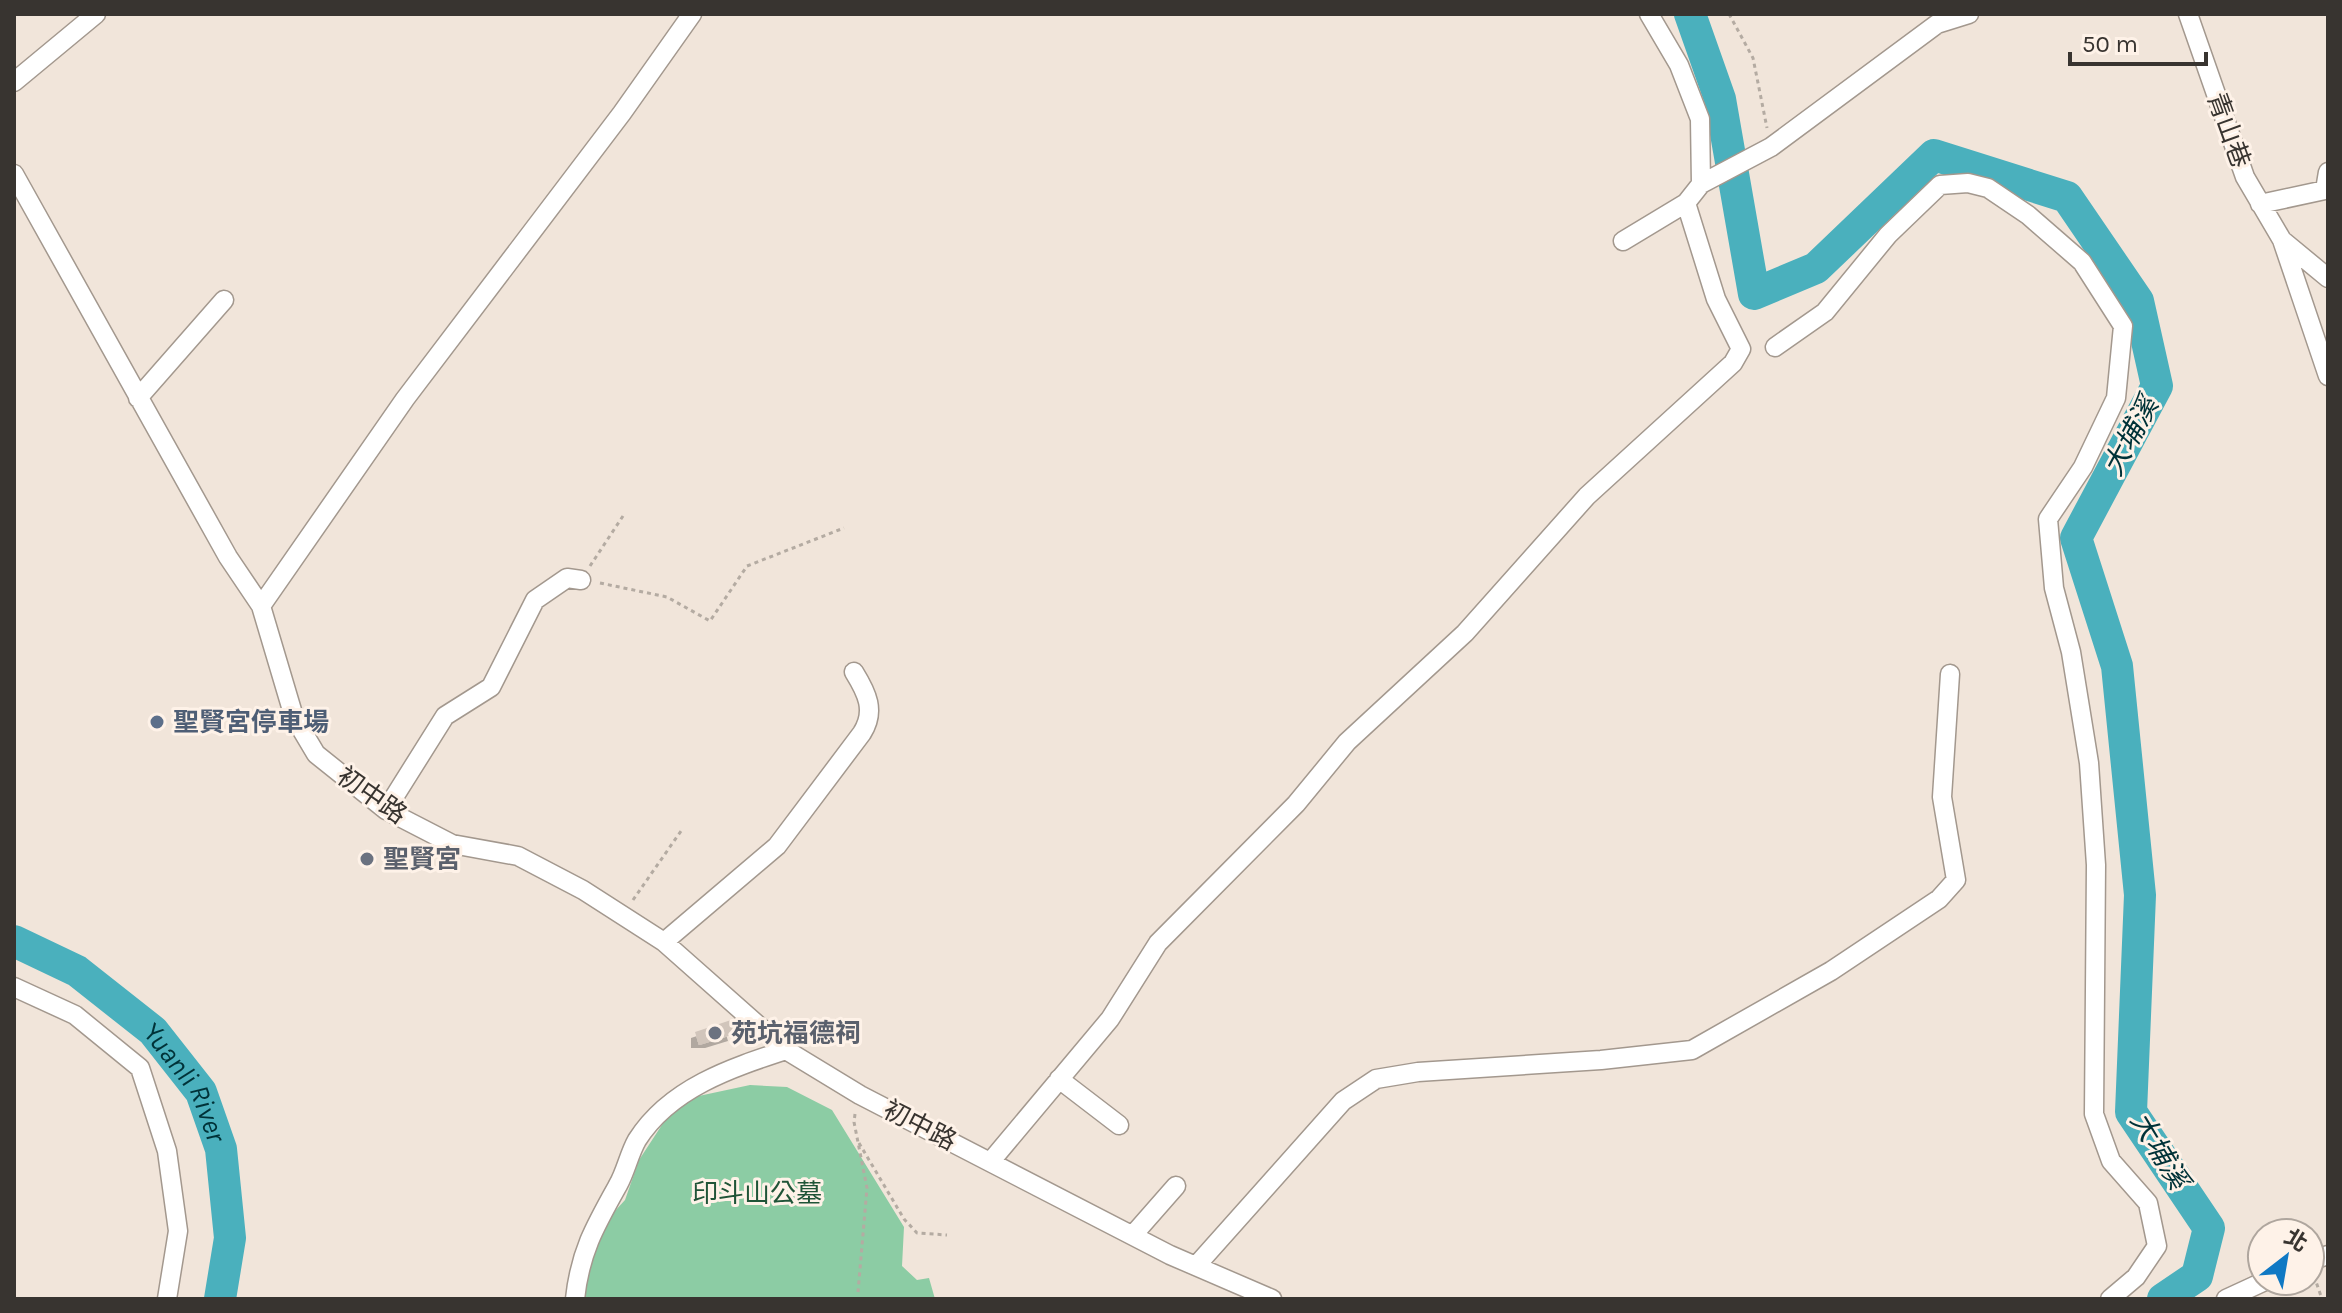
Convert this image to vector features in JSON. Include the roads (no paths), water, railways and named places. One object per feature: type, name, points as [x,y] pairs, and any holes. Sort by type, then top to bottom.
[{"type":"street","points":[[14,82],[96,14]]},
{"type":"street","points":[[261,606],[405,399],[622,113],[692,14]]},
{"type":"street","points":[[1649,14],[1679,65],[1700,119],[1707,182]]},
{"type":"street","points":[[1623,241],[1686,203],[1707,182],[1771,147],[1932,19],[1969,14]]},
{"type":"street","name":"青山巷","points":[[2188,14],[2245,177],[2282,240]]},
{"type":"street","points":[[2260,204],[2325,190],[2328,172]]},
{"type":"street","name":"初中路","points":[[14,174],[228,557],[261,606],[294,717],[316,754],[386,810],[452,844],[518,856],[624,913],[664,942],[786,1050],[860,1095],[1133,1235],[1272,1299]]},
{"type":"street","points":[[1775,347],[1825,312],[1888,235],[1940,185],[1968,183],[1988,188],[2028,215],[2082,262],[2123,326],[2116,398],[2083,467],[2048,519],[2054,588],[2071,652],[2089,763],[2096,865],[2094,1114],[2111,1161],[2148,1203],[2157,1246],[2136,1277],[2110,1299]]},
{"type":"street","points":[[991,1161],[1110,1019],[1158,943],[1296,804],[1347,742],[1465,633],[1587,496],[1733,363],[1741,349],[1716,299],[1686,203]]},
{"type":"street","points":[[2282,240],[2328,278]]},
{"type":"street","points":[[2282,240],[2328,376]]},
{"type":"street","points":[[138,398],[224,300]]},
{"type":"street","points":[[386,810],[445,716],[491,687],[535,600],[567,578],[581,580]]},
{"type":"street","points":[[664,942],[777,846],[862,733],[870,719],[869,706],[867,693],[854,672]]},
{"type":"street","points":[[1196,1266],[1343,1101],[1376,1079],[1418,1072],[1601,1060],[1692,1050],[1831,971],[1939,899],[1956,880],[1942,797],[1950,674]]},
{"type":"street","points":[[14,987],[75,1015],[140,1068],[167,1151],[178,1231],[167,1299]]},
{"type":"street","points":[[575,1299],[589,1235],[621,1181],[636,1141],[664,1106],[724,1071],[786,1050]]},
{"type":"street","points":[[1059,1079],[1119,1125]]},
{"type":"street","points":[[1133,1235],[1176,1186]]},
{"type":"street","points":[[2226,1299],[2246,1290]]},
{"type":"waterway","name":"大埔溪","points":[[1690,14],[1720,99],[1754,294],[1816,268],[1934,155],[2067,197],[2138,301],[2157,386],[2076,538],[2117,666],[2140,895],[2131,1112],[2209,1228],[2197,1276],[2163,1299]]},
{"type":"waterway","name":"Yuanli River","points":[[14,941],[77,971],[153,1031],[201,1092],[221,1149],[230,1238],[220,1299]]},
{"type":"place","name":"聖賢宮停車場","points":[[157,722]]},
{"type":"place","name":"聖賢宮","points":[[367,859]]},
{"type":"place","name":"苑坑福德祠","points":[[715,1033]]},
{"type":"park label","name":"印斗山公墓","points":[[757,1193]]}]
